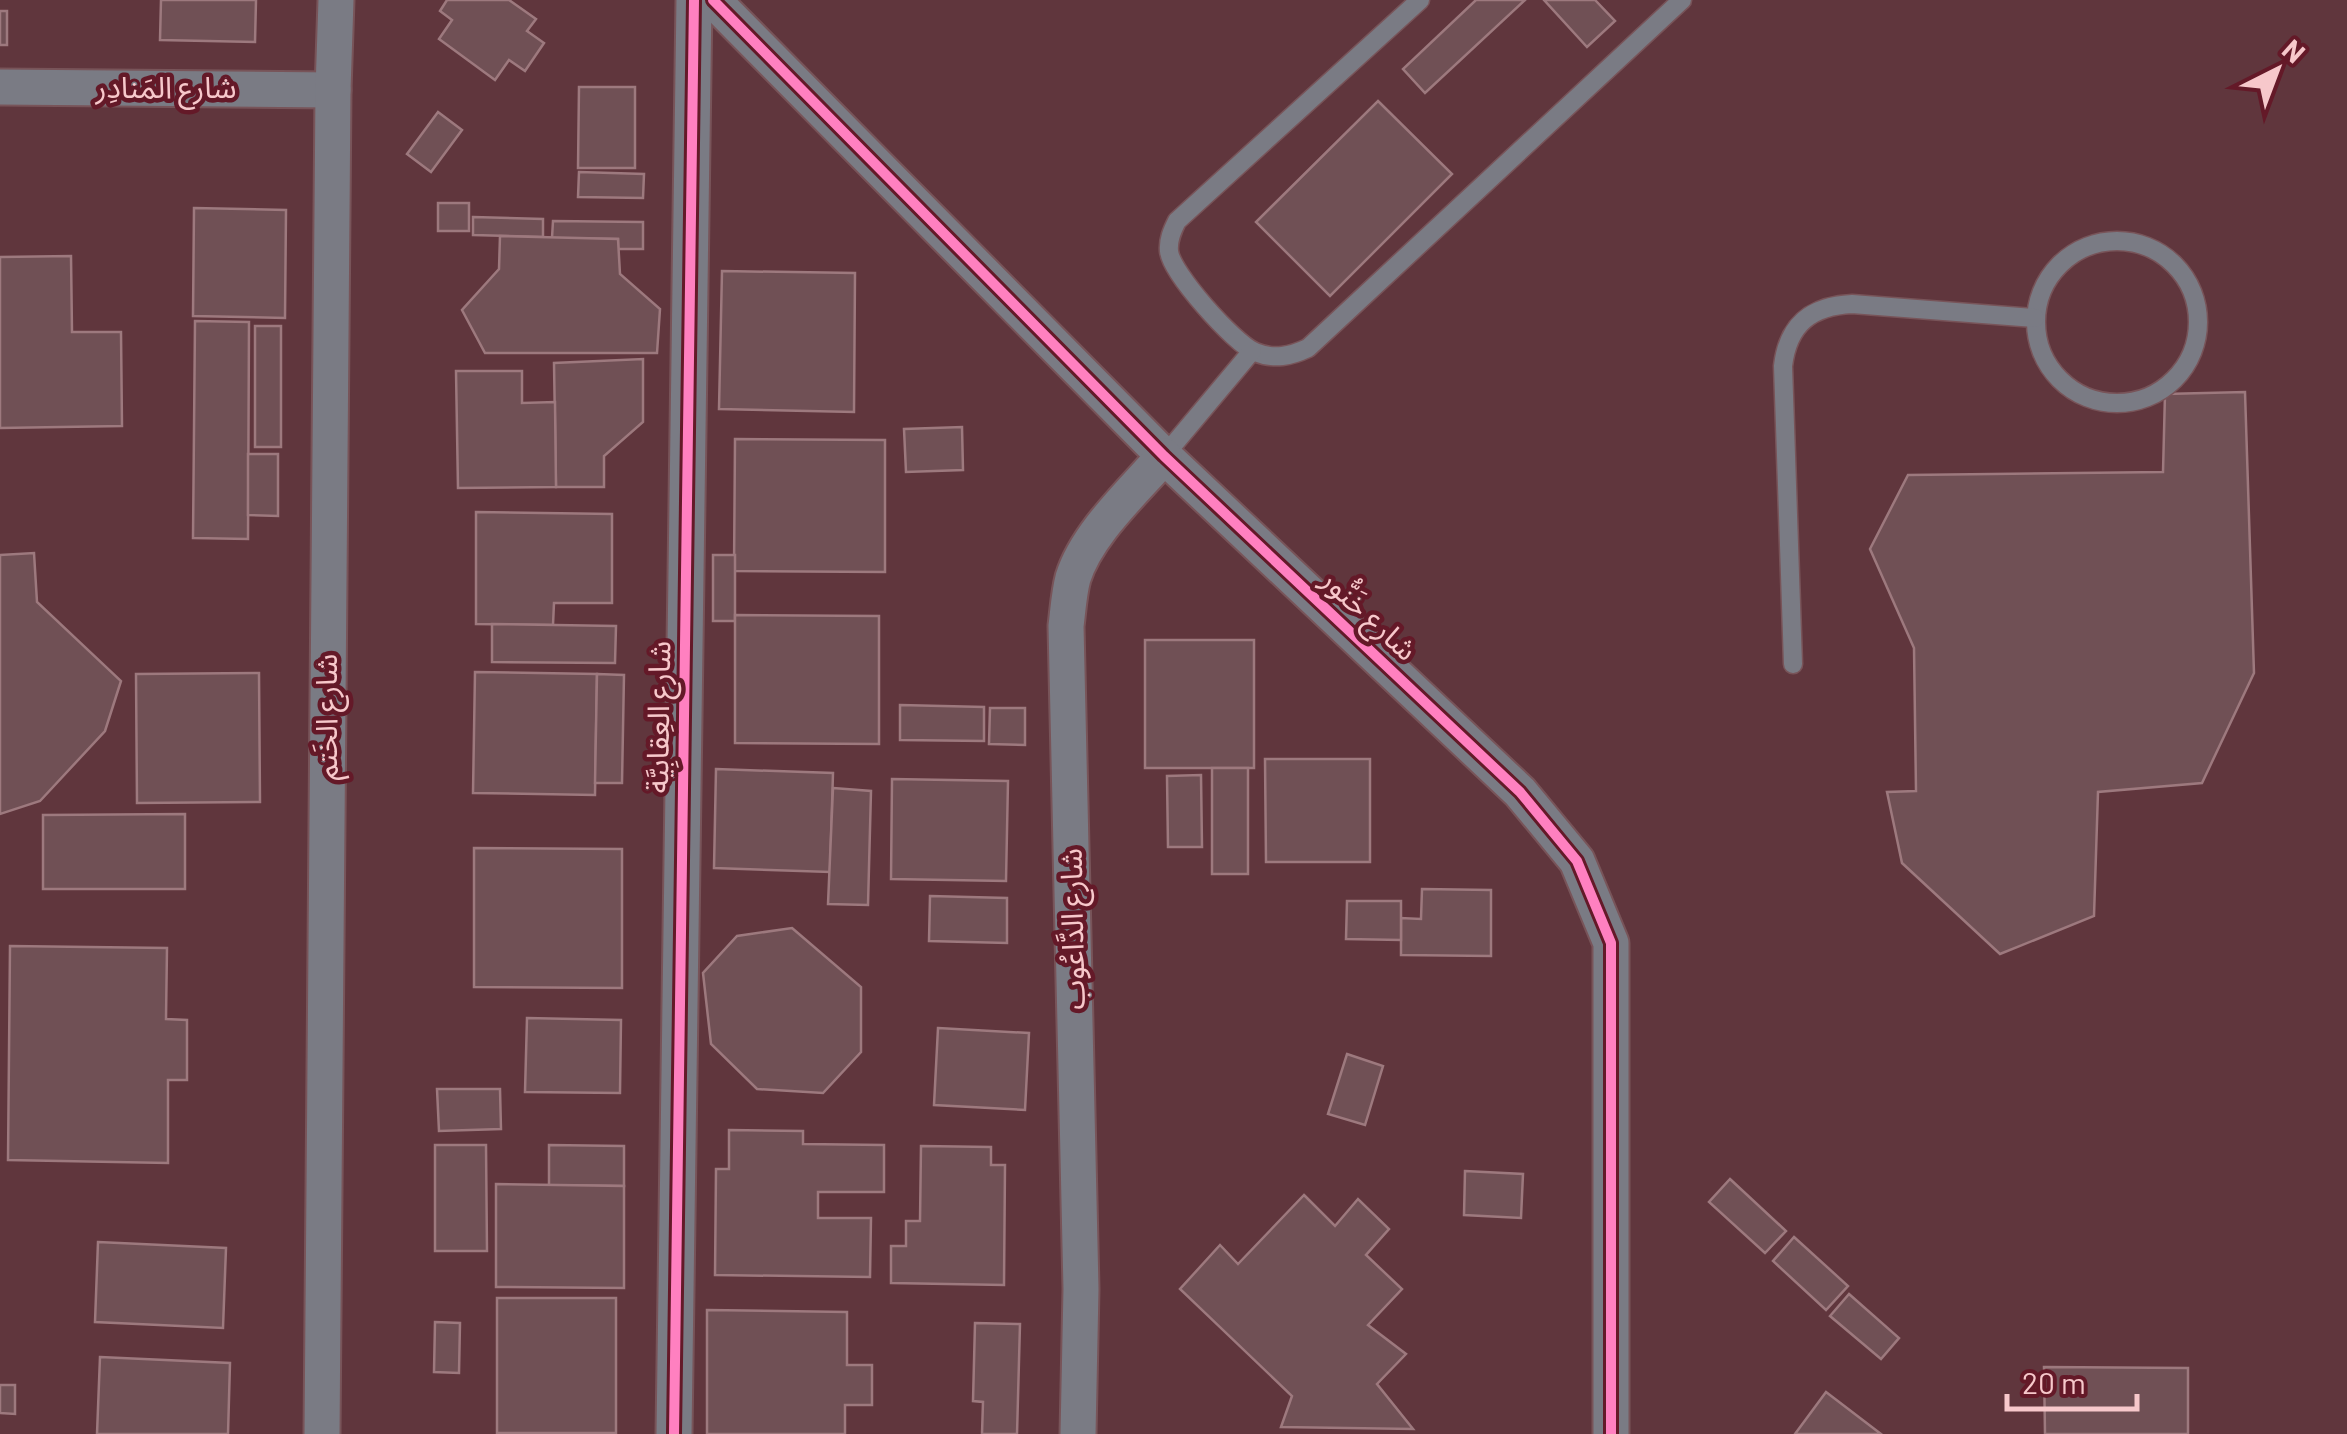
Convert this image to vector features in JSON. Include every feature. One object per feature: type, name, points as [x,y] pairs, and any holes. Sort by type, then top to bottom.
[{"type":"street","name":"شارع الخَتم","points":[[322,1434],[332,90],[336,0]]},
{"type":"street","name":"شارع العِقابِيَّة","points":[[674,1434],[694,0]]},
{"type":"street","name":"شارع خَنُّور","points":[[712,0],[1164,456],[1520,792],[1577,861],[1612,942],[1611,1434]]},
{"type":"street","name":"شارع المَنادِر","points":[[0,87],[332,90]]},
{"type":"street","name":"شارع الدَّاعُوب","points":[[1078,1434],[1082,1289],[1068,601],[1084,554],[1164,456]]},
{"type":"lane","points":[[1420,0],[1177,221],[1170,235],[1173,266],[1252,351],[1280,357],[1308,348],[1682,0]]},
{"type":"lane","points":[[2108,240],[2131,241],[2157,251],[2179,269],[2193,294],[2199,317],[2196,345],[2183,371],[2162,390],[2139,401],[2111,404],[2083,397],[2051,372],[2038,346],[2035,318],[2042,289],[2057,265],[2080,248],[2108,240]]},
{"type":"lane","points":[[1793,664],[1783,366],[1785,348],[1793,333],[1804,319],[1834,305],[2035,318]]},
{"type":"lane","points":[[1164,456],[1252,351]]},
{"type":"building","points":[[161,0],[256,0],[255,42],[160,40]]},
{"type":"building","points":[[447,0],[509,0],[536,19],[527,31],[544,43],[525,71],[509,60],[495,80],[439,39],[452,20],[440,11]]},
{"type":"building","points":[[1476,0],[1525,0],[1425,93],[1403,69]]},
{"type":"building","points":[[1544,0],[1595,0],[1615,21],[1587,47]]},
{"type":"building","points":[[0,11],[7,11],[7,45],[0,45]]},
{"type":"building","points":[[579,87],[635,87],[635,168],[578,168]]},
{"type":"building","points":[[1378,101],[1452,174],[1330,296],[1256,222]]},
{"type":"building","points":[[438,112],[462,130],[431,172],[407,154]]},
{"type":"building","points":[[579,172],[644,174],[643,198],[578,197]]},
{"type":"building","points":[[438,203],[469,203],[469,231],[438,231]]},
{"type":"building","points":[[194,208],[286,210],[285,318],[193,316]]},
{"type":"building","points":[[473,217],[543,219],[543,237],[473,235]]},
{"type":"building","points":[[553,221],[643,222],[643,249],[618,249],[618,239],[552,238]]},
{"type":"building","points":[[500,236],[618,239],[620,274],[660,309],[657,353],[485,353],[462,310],[499,269]]},
{"type":"building","points":[[71,256],[72,332],[121,332],[122,426],[0,428],[0,257]]},
{"type":"building","points":[[722,271],[855,273],[854,412],[719,409]]},
{"type":"building","points":[[195,321],[249,322],[248,539],[193,538]]},
{"type":"building","points":[[255,326],[281,326],[281,447],[255,447]]},
{"type":"building","points":[[643,359],[643,422],[604,456],[604,487],[556,487],[554,363]]},
{"type":"building","points":[[456,371],[522,371],[522,403],[555,402],[556,487],[458,488]]},
{"type":"building","points":[[2245,392],[2254,673],[2202,783],[2098,792],[2094,916],[2000,954],[1902,863],[1887,792],[1916,791],[1914,648],[1870,549],[1908,475],[2163,472],[2165,394]]},
{"type":"building","points":[[962,427],[963,470],[906,472],[904,429]]},
{"type":"building","points":[[735,439],[885,440],[885,572],[734,571]]},
{"type":"building","points":[[248,454],[278,454],[278,516],[248,515]]},
{"type":"building","points":[[476,512],[612,514],[612,603],[554,603],[553,625],[476,624]]},
{"type":"building","points":[[34,553],[37,602],[121,681],[105,731],[40,801],[0,814],[0,555]]},
{"type":"building","points":[[713,555],[735,555],[735,621],[713,621]]},
{"type":"building","points":[[735,615],[879,616],[879,744],[735,743]]},
{"type":"building","points":[[492,624],[616,626],[615,663],[492,662]]},
{"type":"building","points":[[1145,640],[1254,640],[1254,768],[1145,768]]},
{"type":"building","points":[[475,672],[597,674],[595,795],[473,793]]},
{"type":"building","points":[[259,673],[260,802],[137,803],[136,674]]},
{"type":"building","points":[[597,674],[624,675],[622,783],[595,783]]},
{"type":"building","points":[[900,705],[984,707],[984,741],[900,740]]},
{"type":"building","points":[[990,708],[1025,708],[1025,745],[989,744]]},
{"type":"building","points":[[1265,759],[1370,759],[1370,862],[1266,862]]},
{"type":"building","points":[[1212,768],[1248,768],[1248,874],[1212,874]]},
{"type":"building","points":[[716,769],[833,773],[830,872],[714,868]]},
{"type":"building","points":[[1201,775],[1202,847],[1168,847],[1167,776]]},
{"type":"building","points":[[892,779],[1008,781],[1006,881],[891,879]]},
{"type":"building","points":[[833,788],[871,791],[868,905],[828,904]]},
{"type":"building","points":[[185,814],[185,889],[43,889],[43,815]]},
{"type":"building","points":[[474,848],[622,849],[622,988],[474,987]]},
{"type":"building","points":[[1422,889],[1491,890],[1491,956],[1401,955],[1401,918],[1421,919]]},
{"type":"building","points":[[930,896],[1007,898],[1007,943],[929,941]]},
{"type":"building","points":[[1347,901],[1401,901],[1401,940],[1346,939]]},
{"type":"building","points":[[792,928],[861,987],[861,1052],[823,1093],[757,1089],[711,1044],[703,973],[737,936]]},
{"type":"building","points":[[10,946],[167,948],[166,1019],[187,1020],[187,1080],[168,1080],[168,1163],[8,1160]]},
{"type":"building","points":[[527,1018],[621,1020],[620,1093],[525,1092]]},
{"type":"building","points":[[938,1028],[1029,1033],[1025,1110],[934,1105]]},
{"type":"building","points":[[1347,1054],[1383,1066],[1365,1125],[1328,1114]]},
{"type":"building","points":[[437,1089],[500,1089],[501,1129],[439,1131]]},
{"type":"building","points":[[729,1130],[803,1131],[803,1144],[884,1145],[884,1192],[818,1192],[818,1218],[871,1218],[870,1277],[715,1275],[716,1169],[729,1169]]},
{"type":"building","points":[[435,1145],[486,1145],[487,1251],[435,1251]]},
{"type":"building","points":[[549,1145],[624,1146],[624,1186],[549,1185]]},
{"type":"building","points":[[921,1146],[991,1147],[991,1165],[1005,1165],[1004,1285],[891,1283],[891,1246],[906,1246],[906,1221],[920,1221]]},
{"type":"building","points":[[1465,1171],[1523,1174],[1521,1218],[1464,1215]]},
{"type":"building","points":[[1730,1179],[1786,1231],[1765,1253],[1709,1202]]},
{"type":"building","points":[[496,1184],[624,1186],[624,1288],[496,1287]]},
{"type":"building","points":[[1304,1195],[1335,1226],[1358,1199],[1389,1229],[1366,1255],[1402,1289],[1368,1325],[1406,1354],[1377,1384],[1413,1429],[1281,1427],[1292,1396],[1180,1289],[1220,1245],[1238,1264]]},
{"type":"building","points":[[1794,1237],[1848,1286],[1826,1310],[1773,1261]]},
{"type":"building","points":[[98,1242],[226,1248],[223,1328],[95,1322]]},
{"type":"building","points":[[1849,1294],[1899,1338],[1881,1359],[1830,1316]]},
{"type":"building","points":[[497,1298],[616,1298],[616,1433],[497,1433]]},
{"type":"building","points":[[707,1310],[847,1312],[847,1365],[872,1365],[872,1405],[845,1405],[845,1434],[707,1434]]},
{"type":"building","points":[[435,1322],[460,1323],[459,1373],[434,1372]]},
{"type":"building","points":[[975,1323],[1020,1324],[1017,1434],[982,1434],[983,1402],[973,1401]]},
{"type":"building","points":[[100,1357],[230,1363],[228,1434],[97,1434]]},
{"type":"building","points":[[2044,1367],[2188,1368],[2188,1434],[2045,1434]]},
{"type":"building","points":[[0,1385],[15,1385],[15,1414],[0,1413]]},
{"type":"building","points":[[1826,1392],[1881,1434],[1795,1434]]},
{"type":"cycle path","points":[[674,1434],[694,0]]},
{"type":"cycle path","points":[[713,0],[1164,456],[1520,792],[1577,861],[1611,943],[1611,1434]]}]
